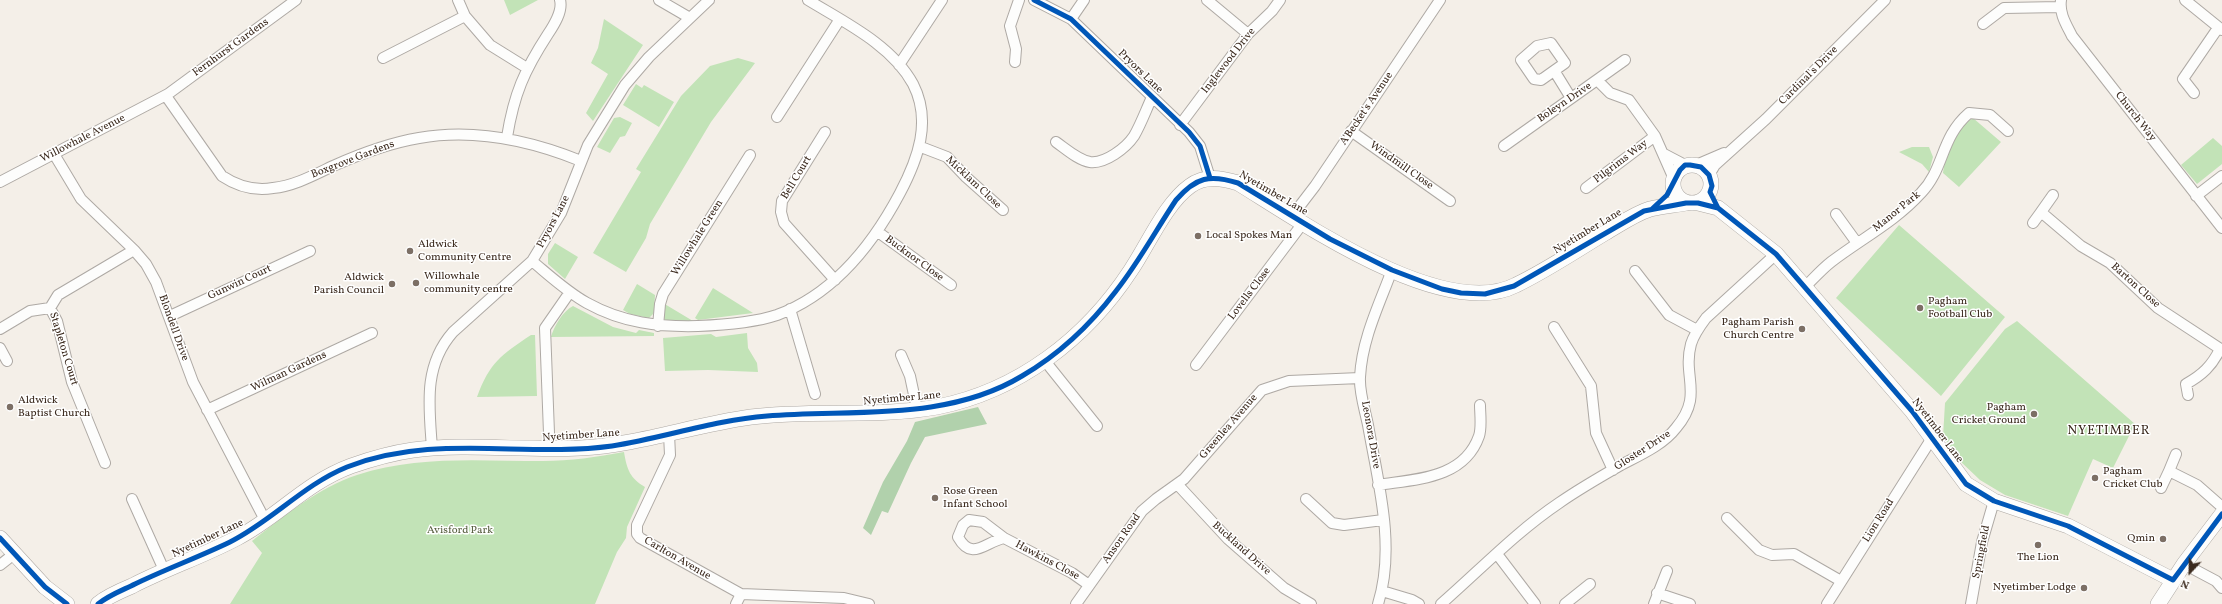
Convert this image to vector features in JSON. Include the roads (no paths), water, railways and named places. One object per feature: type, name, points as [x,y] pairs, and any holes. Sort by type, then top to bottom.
[{"type":"street","name":"Fernhurst Gardens","points":[[166,96],[296,0]]},
{"type":"street","points":[[458,0],[465,16],[490,45],[527,68]]},
{"type":"street","points":[[507,137],[512,104],[527,68],[555,24],[561,4],[560,0]]},
{"type":"street","points":[[659,0],[690,18]]},
{"type":"street","name":"Pryors Lane","points":[[432,448],[429,381],[437,356],[443,344],[453,332],[532,261],[561,213],[588,145],[625,85],[649,57],[709,0]]},
{"type":"street","points":[[532,261],[570,292],[588,304],[636,323],[658,326],[720,325],[776,315],[814,297],[835,280],[878,232],[906,182],[921,147],[921,108],[913,84],[899,65],[879,45],[808,0]]},
{"type":"street","points":[[899,65],[942,0]]},
{"type":"street","points":[[1016,62],[1016,49],[1010,26],[1019,0]]},
{"type":"street","name":"Pryors Lane","points":[[1034,0],[1072,19],[1180,125],[1189,132],[1200,146],[1210,178]]},
{"type":"street","points":[[1072,19],[1084,0]]},
{"type":"street","points":[[1207,0],[1248,34]]},
{"type":"street","name":"Inglewood Drive","points":[[1180,125],[1248,34],[1272,11],[1280,0]]},
{"type":"street","name":"A'Becket's Avenue","points":[[1298,220],[1351,132],[1440,0]]},
{"type":"street","name":"Cardinal's Drive","points":[[1709,175],[1715,165],[1766,119],[1885,0]]},
{"type":"street","points":[[2185,0],[2220,29],[2183,80],[2194,93]]},
{"type":"street","points":[[1982,24],[2004,8],[2060,3]]},
{"type":"street","name":"Church Way","points":[[2060,3],[2064,22],[2072,36],[2222,228]]},
{"type":"street","points":[[383,58],[465,16]]},
{"type":"street","points":[[777,117],[840,19]]},
{"type":"street","name":"Boleyn Drive","points":[[1504,146],[1571,98],[1598,81],[1625,60]]},
{"type":"street","points":[[1555,72],[1571,98]]},
{"type":"street","points":[[1598,81],[1610,93],[1629,100],[1652,134],[1655,136],[1664,154],[1677,196],[1692,203],[1708,196],[1712,186],[1706,170],[1664,154]]},
{"type":"street","name":"Boxgrove Gardens","points":[[166,96],[222,176],[232,183],[251,188],[273,188],[299,181],[385,146],[419,138],[476,134],[507,137],[556,151],[581,161]]},
{"type":"street","name":"Willowhale Avenue","points":[[0,182],[166,96]]},
{"type":"street","points":[[1056,142],[1080,158],[1090,162],[1101,162],[1119,151],[1133,137],[1152,97]]},
{"type":"street","name":"Manor Park","points":[[1805,287],[1830,263],[1891,219],[1922,193],[1937,170],[1946,142],[1957,123],[1969,113],[1990,115],[2008,131]]},
{"type":"street","name":"Bell Court","points":[[825,132],[782,201],[781,212],[784,223],[835,280]]},
{"type":"street","name":"Windmill Close","points":[[1351,132],[1450,202]]},
{"type":"street","name":"Pilgrims Way","points":[[1586,188],[1655,136]]},
{"type":"street","name":"Micklam Close","points":[[921,147],[948,157],[1003,210]]},
{"type":"street","name":"Cardinal's Drive","points":[[1690,165],[1731,150]]},
{"type":"street","name":"Blondell Drive","points":[[54,154],[82,199],[134,250],[146,264],[156,282],[170,316],[193,382],[265,520]]},
{"type":"street","name":"Willowhale Green","points":[[658,326],[660,304],[663,294],[750,155]]},
{"type":"street","points":[[1673,182],[1690,165]]},
{"type":"street","points":[[2196,196],[2222,176]]},
{"type":"street","name":"Nyetimber Lane","points":[[98,604],[164,570],[232,541],[265,520],[296,495],[321,480],[348,467],[395,453],[432,448],[582,448],[612,446],[712,423],[753,417],[917,409],[963,400],[996,389],[1021,377],[1045,361],[1078,333],[1116,291],[1181,194],[1199,180],[1223,178],[1238,183],[1298,220],[1392,270],[1442,289],[1461,293],[1485,294],[1514,286],[1623,222],[1652,209],[1692,203],[1718,208]]},
{"type":"street","name":"Nyetimber Lane","points":[[1652,209],[1667,195],[1673,182]]},
{"type":"street","name":"Nyetimber Lane","points":[[1710,192],[1718,208],[1776,254],[1805,287],[1912,412],[1966,484],[1994,501],[2068,526],[2173,580]]},
{"type":"street","points":[[2033,223],[2053,195]]},
{"type":"street","name":"Barton Close","points":[[2041,212],[2081,246],[2110,263],[2158,308],[2221,350]]},
{"type":"street","points":[[1836,214],[1857,243]]},
{"type":"street","name":"Lovells Close","points":[[1196,365],[1298,220]]},
{"type":"street","name":"Bucknor Close","points":[[878,232],[951,285]]},
{"type":"street","name":"Stapleton Court","points":[[105,463],[72,382],[57,321],[50,308],[58,295],[134,250]]},
{"type":"street","name":"Gunwin Court","points":[[170,316],[310,251]]},
{"type":"street","name":"Gloster Drive","points":[[1441,604],[1498,554],[1512,537],[1553,507],[1663,440],[1684,418],[1691,404],[1692,389],[1689,357],[1691,344],[1697,330],[1706,318],[1740,290],[1776,254]]},
{"type":"street","name":"Leonora Drive","points":[[1378,604],[1382,591],[1386,545],[1378,485],[1360,378],[1365,341],[1392,270]]},
{"type":"street","points":[[1635,271],[1670,315],[1697,330]]},
{"type":"street","points":[[549,433],[545,328],[570,292]]},
{"type":"street","points":[[0,329],[30,311],[50,308]]},
{"type":"street","points":[[790,309],[815,394]]},
{"type":"street","points":[[1554,327],[1591,386],[1596,433],[1613,470]]},
{"type":"street","name":"Wilman Gardens","points":[[207,410],[372,333]]},
{"type":"street","points":[[0,348],[7,361]]},
{"type":"street","points":[[2188,395],[2186,384],[2200,376],[2213,363],[2221,350]]},
{"type":"street","points":[[901,354],[910,376],[917,409]]},
{"type":"street","points":[[1045,361],[1097,426]]},
{"type":"street","name":"Greenlea Avenue","points":[[1178,485],[1262,390],[1289,382],[1360,378]]},
{"type":"street","points":[[1378,485],[1440,475],[1458,465],[1471,451],[1480,434],[1480,405]]},
{"type":"street","name":"Carlton Avenue","points":[[669,434],[670,455],[636,526],[637,534],[640,538],[741,594]]},
{"type":"street","name":"Lion Road","points":[[1827,604],[1932,438]]},
{"type":"street","points":[[2161,488],[2176,454]]},
{"type":"street","points":[[2169,471],[2197,485],[2222,506]]},
{"type":"street","name":"Anson Road","points":[[1076,604],[1142,511],[1156,499],[1178,485]]},
{"type":"street","name":"Buckland Drive","points":[[1178,485],[1228,539],[1284,588],[1311,604]]},
{"type":"street","points":[[132,499],[164,570]]},
{"type":"street","points":[[1306,499],[1332,523],[1344,525],[1383,520]]},
{"type":"street","name":"Springfield","points":[[1971,604],[1982,542],[1994,501]]},
{"type":"street","points":[[2158,604],[2184,564],[2222,514]]},
{"type":"street","points":[[1727,518],[1759,550],[1772,555],[1794,554],[1841,581]]},
{"type":"street","points":[[0,538],[45,587],[63,603]]},
{"type":"street","name":"Hawkins Close","points":[[1004,538],[1072,573],[1089,585]]},
{"type":"street","points":[[0,565],[14,554]]},
{"type":"street","points":[[1498,554],[1535,604]]},
{"type":"street","points":[[2184,564],[2216,581],[2222,588]]},
{"type":"street","points":[[1654,604],[1657,593],[1667,571]]},
{"type":"street","points":[[1565,604],[1590,584]]},
{"type":"street","points":[[1382,591],[1412,600],[1419,604]]},
{"type":"street","points":[[1657,593],[1690,604]]},
{"type":"street","points":[[736,604],[741,594],[844,598],[869,604]]},
{"type":"place","name":"Local Spokes Man","points":[[1198,236]]},
{"type":"place","name":"Aldwick Community Centre","points":[[410,251]]},
{"type":"place","name":"Willowhale community centre","points":[[416,283]]},
{"type":"place","name":"Aldwick Parish Council","points":[[392,284]]},
{"type":"place","name":"Pagham Football Club","points":[[1920,308]]},
{"type":"place","name":"Pagham Parish Church Centre","points":[[1802,329]]},
{"type":"place","name":"Aldwick Baptist Church","points":[[10,407]]},
{"type":"place","name":"Pagham Cricket Ground","points":[[2034,414]]},
{"type":"place","name":"Pagham Cricket Club","points":[[2095,478]]},
{"type":"place","name":"Rose Green Infant School","points":[[935,498]]},
{"type":"place","name":"Qmin","points":[[2163,539]]},
{"type":"place","name":"The Lion","points":[[2038,545]]},
{"type":"place","name":"Nyetimber Lodge","points":[[2084,588]]},
{"type":"district","name":"NYETIMBER","points":[[2109,432]]},
{"type":"park label","name":"Avisford Park","points":[[460,531]]}]
